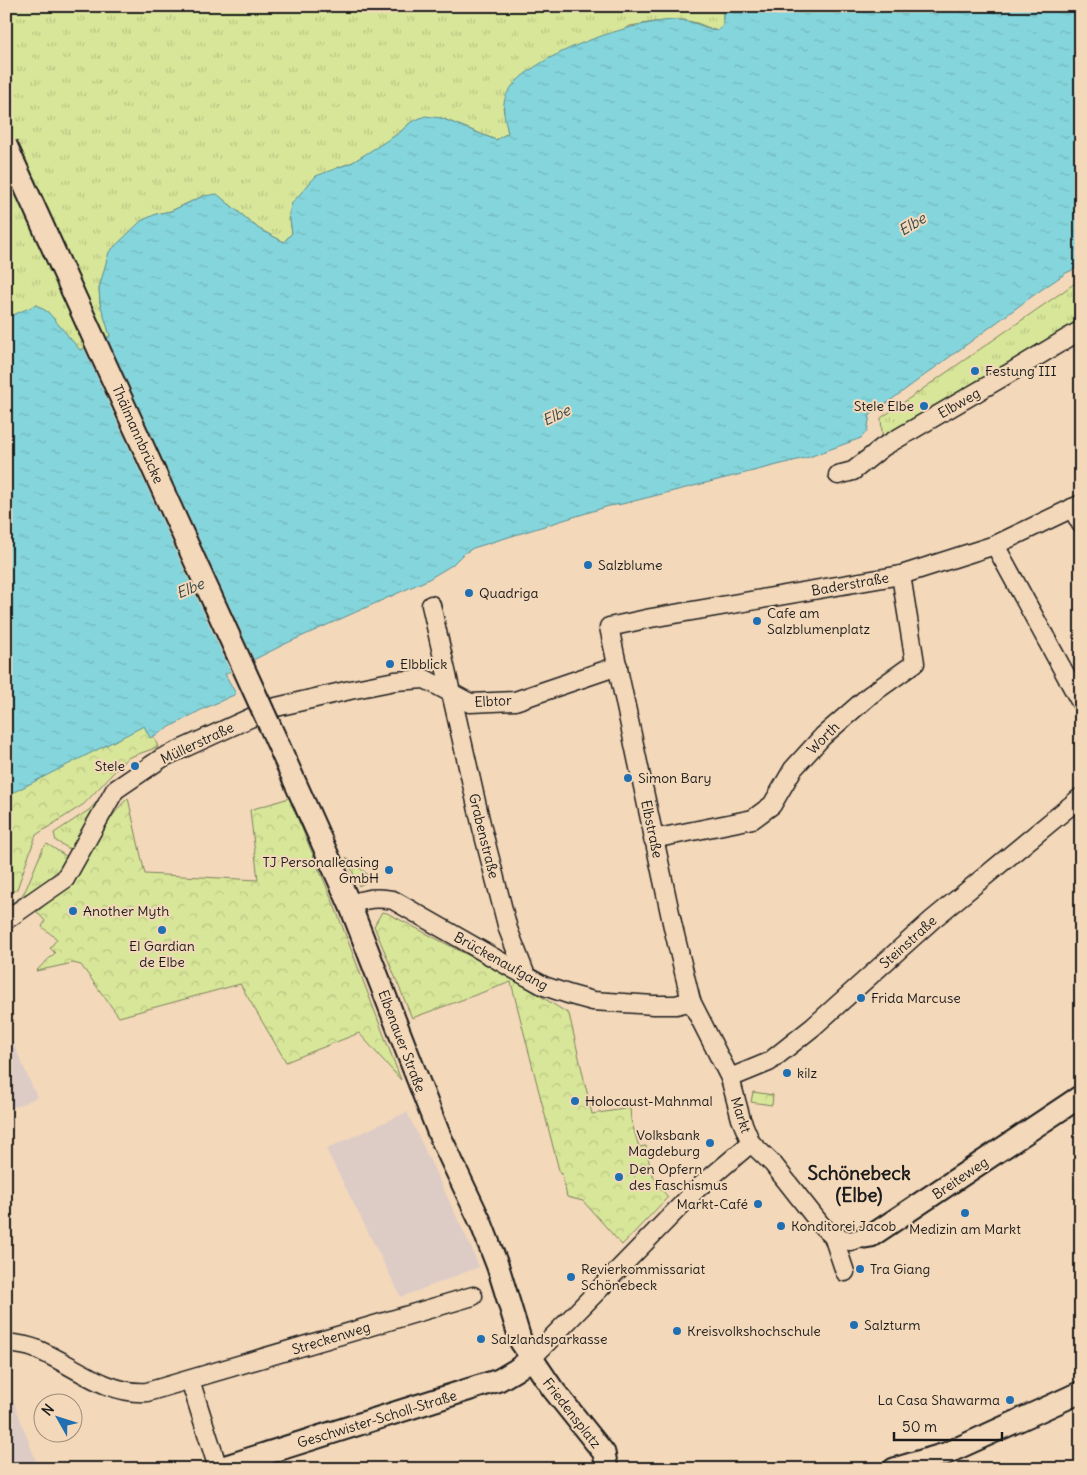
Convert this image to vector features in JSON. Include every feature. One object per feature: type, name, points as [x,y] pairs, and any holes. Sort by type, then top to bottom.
[{"type":"street","name":"Thälmannbrücke","points":[[6,145],[269,724]]},
{"type":"street","name":"Elbweg","points":[[838,476],[853,471],[883,447],[1081,330]]},
{"type":"street","points":[[1076,506],[1081,524]]},
{"type":"street","name":"Baderstraße","points":[[609,627],[661,616],[901,575],[996,545],[1076,506]]},
{"type":"street","points":[[996,545],[1081,703]]},
{"type":"street","name":"Worth","points":[[653,839],[753,819],[772,805],[793,769],[823,736],[870,695],[916,663],[901,575]]},
{"type":"street","points":[[431,605],[451,692]]},
{"type":"street","name":"Elbstraße","points":[[609,627],[653,839],[691,1001]]},
{"type":"street","name":"Elbtor","points":[[451,692],[470,703],[515,700],[618,666]]},
{"type":"street","name":"Müllerstraße","points":[[6,920],[64,878],[115,790],[162,758],[272,708],[350,690],[395,681],[425,679],[451,692]]},
{"type":"street","name":"Grabenstraße","points":[[451,692],[482,828],[508,929],[526,976]]},
{"type":"street","name":"Elbenauer Straße","points":[[269,724],[350,905],[439,1134],[484,1231],[498,1267],[518,1335],[531,1359]]},
{"type":"street","name":"Steinstraße","points":[[730,1078],[770,1062],[932,920],[1081,797]]},
{"type":"street","name":"Brückenaufgang","points":[[350,905],[366,898],[379,897],[393,900],[544,986],[592,1001],[654,1005],[676,1005],[691,1001]]},
{"type":"street","name":"Markt","points":[[691,1001],[730,1078],[741,1119],[751,1143],[773,1164],[821,1225],[833,1236]]},
{"type":"street","name":"Breiteweg","points":[[833,1236],[850,1241],[872,1236],[1081,1096]]},
{"type":"street","points":[[531,1359],[698,1188],[751,1143]]},
{"type":"street","points":[[833,1236],[845,1272]]},
{"type":"street","name":"Streckenweg","points":[[6,1342],[36,1349],[117,1389],[132,1393],[147,1392],[473,1296]]},
{"type":"street","name":"Geschwister-Scholl-Straße","points":[[218,1469],[499,1380],[531,1359]]},
{"type":"street","name":"Friedensplatz","points":[[531,1359],[604,1453],[607,1469]]},
{"type":"street","points":[[190,1380],[218,1469]]},
{"type":"street","points":[[894,1469],[948,1461],[1081,1392]]},
{"type":"shaded area","points":[[6,1027],[37,1097],[6,1111]]},
{"type":"shaded area","points":[[407,1112],[479,1267],[401,1297],[326,1149]]},
{"type":"shaded area","points":[[6,1381],[39,1469],[6,1469]]},
{"type":"green space","points":[[6,6],[723,6],[723,26],[717,31],[697,23],[682,20],[630,26],[503,107],[508,133],[496,140],[441,118],[411,122],[380,146],[353,162],[337,168],[289,213],[292,233],[284,242],[259,229],[229,204],[203,196],[171,211],[156,214],[104,273],[99,288],[100,303],[111,336],[80,350],[10,315],[6,318]]},
{"type":"green space","points":[[1081,279],[1081,330],[883,447],[881,418]]},
{"type":"green space","points":[[147,720],[158,747],[127,758],[84,804],[36,835],[17,889],[6,895],[6,795]]},
{"type":"green space","points":[[156,756],[101,802],[90,816],[73,851],[56,841],[54,833],[89,810],[132,765]]},
{"type":"green space","points":[[128,798],[145,874],[258,880],[250,810],[289,798],[333,902],[401,1080],[359,1033],[286,1062],[240,984],[119,1017],[81,965],[73,963],[36,971],[55,953],[50,948],[57,939],[42,927],[45,921],[37,912],[72,880],[106,825]]},
{"type":"green space","points":[[47,844],[69,858],[41,886],[10,910],[7,906],[21,897],[43,848]]},
{"type":"green space","points":[[346,857],[372,878],[359,886]]},
{"type":"green space","points":[[382,912],[510,977],[569,1014],[592,1114],[630,1108],[631,1120],[639,1147],[646,1146],[652,1173],[658,1185],[668,1197],[622,1245],[583,1201],[567,1197],[511,982],[412,1018],[374,926]]},
{"type":"green space","points":[[753,1092],[773,1095],[772,1105],[751,1102]]},
{"type":"water","name":"Elbe","points":[[723,6],[1081,6],[1081,266],[1066,273],[1038,292],[870,415],[867,431],[861,438],[809,457],[609,506],[473,548],[463,554],[452,565],[427,580],[287,643],[225,674],[236,694],[199,711],[150,738],[144,726],[6,796],[6,318],[36,305],[48,312],[80,350],[110,336],[100,303],[99,288],[109,252],[141,221],[156,214],[171,211],[203,196],[217,194],[259,229],[284,242],[292,233],[289,213],[292,203],[316,176],[353,162],[399,133],[411,122],[425,116],[441,118],[496,140],[508,133],[504,102],[508,92],[520,78],[561,52],[613,32],[661,21],[680,20],[717,31],[723,26]]},
{"type":"pier","points":[[106,335],[255,662],[231,673],[83,346]]},
{"type":"place","name":"Festung III","points":[[975,371]]},
{"type":"place","name":"Stele Elbe","points":[[924,406]]},
{"type":"place","name":"Salzblume","points":[[588,565]]},
{"type":"place","name":"Quadriga","points":[[469,593]]},
{"type":"place","name":"Cafe am Salzblumenplatz","points":[[757,621]]},
{"type":"place","name":"Elbblick","points":[[390,664]]},
{"type":"place","name":"Stele","points":[[135,766]]},
{"type":"place","name":"Simon Bary","points":[[628,778]]},
{"type":"place","name":"TJ Personalleasing GmbH","points":[[389,870]]},
{"type":"place","name":"Another Myth","points":[[73,911]]},
{"type":"place","name":"El Gardian de Elbe","points":[[162,930]]},
{"type":"place","name":"Frida Marcuse","points":[[861,998]]},
{"type":"place","name":"kilz","points":[[787,1073]]},
{"type":"place","name":"Holocaust-Mahnmal","points":[[575,1101]]},
{"type":"place","name":"Volksbank Magdeburg","points":[[710,1143]]},
{"type":"place","name":"Den Opfern des Faschismus","points":[[619,1177]]},
{"type":"place","name":"Markt-Café","points":[[758,1204]]},
{"type":"place","name":"Medizin am Markt","points":[[965,1213]]},
{"type":"place","name":"Konditorei Jacob","points":[[781,1226]]},
{"type":"place","name":"Tra Giang","points":[[860,1269]]},
{"type":"place","name":"Revierkommissariat Schönebeck","points":[[571,1277]]},
{"type":"place","name":"Salzturm","points":[[854,1325]]},
{"type":"place","name":"Kreisvolkshochschule","points":[[677,1331]]},
{"type":"place","name":"Salzlandsparkasse","points":[[481,1339]]},
{"type":"place","name":"La Casa Shawarma","points":[[1010,1400]]},
{"type":"district","name":"Schönebeck (Elbe)","points":[[859,1184]]}]
